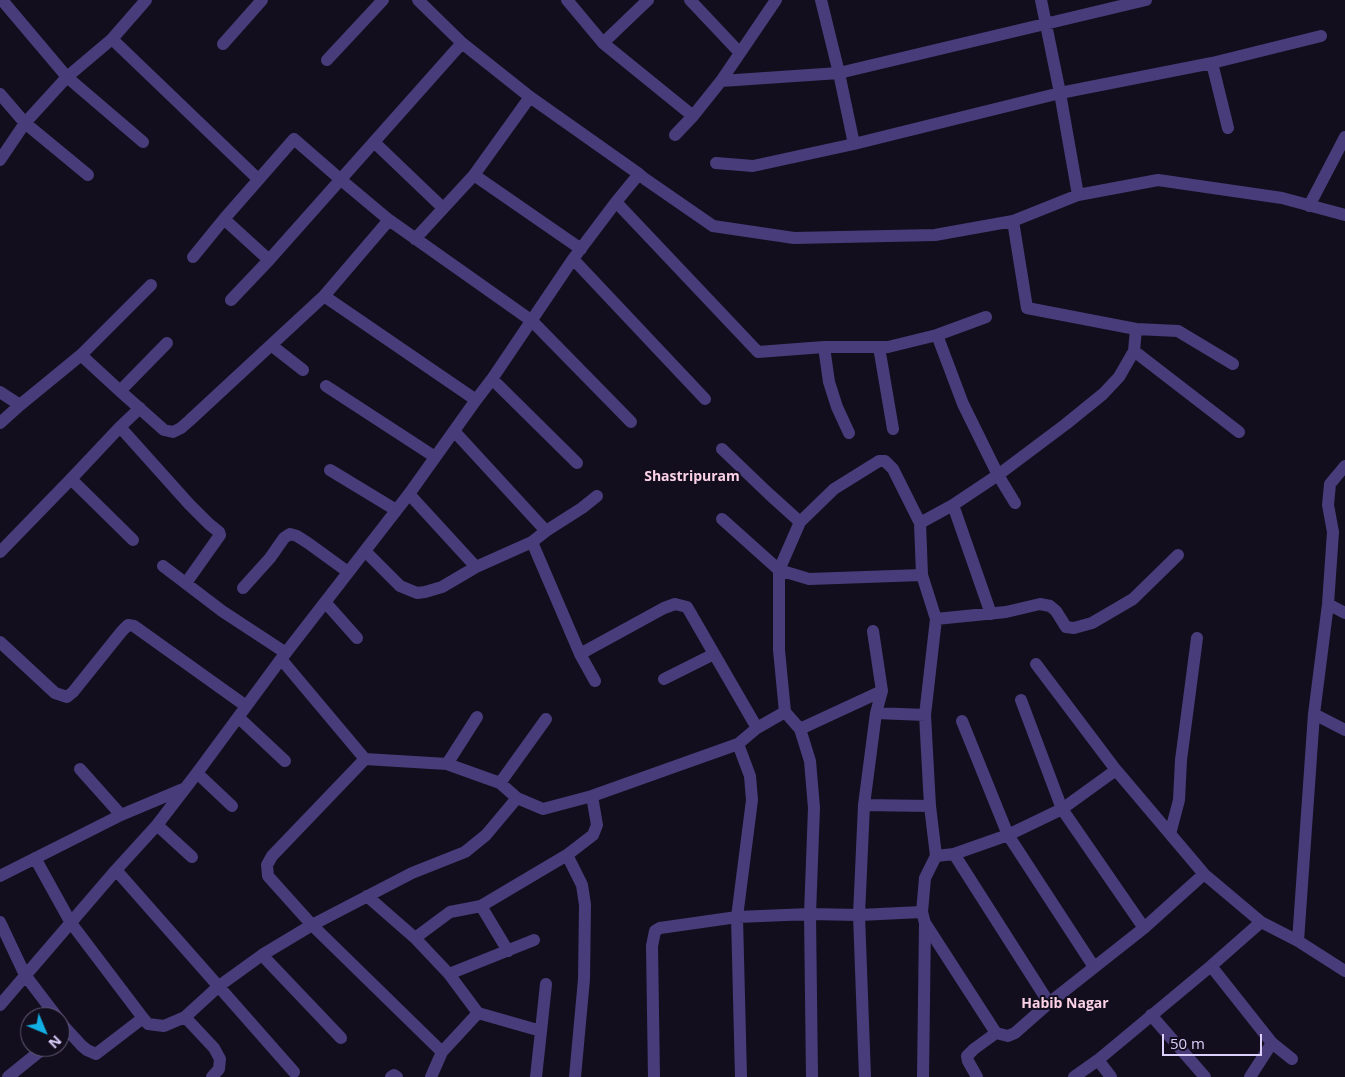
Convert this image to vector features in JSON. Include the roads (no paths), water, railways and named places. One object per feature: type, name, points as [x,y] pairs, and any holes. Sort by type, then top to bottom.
[{"type":"street","points":[[2,0],[67,77],[143,142]]},
{"type":"street","points":[[0,160],[25,123],[67,77],[112,39],[146,0]]},
{"type":"street","points":[[223,44],[262,0]]},
{"type":"street","points":[[327,60],[383,0]]},
{"type":"street","points":[[418,0],[462,43],[530,97],[713,226],[794,238],[935,235],[1012,220],[1078,195],[1158,180],[1282,198],[1345,215]]},
{"type":"street","points":[[567,0],[603,43],[693,116]]},
{"type":"street","points":[[603,43],[648,0]]},
{"type":"street","points":[[690,0],[740,54]]},
{"type":"street","points":[[675,135],[721,81],[776,0]]},
{"type":"street","points":[[821,0],[854,144]]},
{"type":"street","points":[[1041,0],[1078,195]]},
{"type":"street","points":[[721,81],[839,73],[1146,0]]},
{"type":"street","points":[[716,163],[753,166],[854,144],[1060,93],[1212,63],[1321,36]]},
{"type":"street","points":[[112,39],[258,179]]},
{"type":"street","points":[[231,300],[269,260],[462,43]]},
{"type":"street","points":[[1212,63],[1228,128]]},
{"type":"street","points":[[0,94],[25,123],[88,175]]},
{"type":"street","points":[[415,240],[474,175],[530,97]]},
{"type":"street","points":[[1309,206],[1345,137]]},
{"type":"street","points":[[193,258],[224,219],[294,139],[415,240],[532,320],[631,422]]},
{"type":"street","points":[[374,142],[443,208]]},
{"type":"street","points":[[0,1005],[157,825],[197,773],[283,656],[409,494],[492,379],[573,259],[639,174]]},
{"type":"street","points":[[474,175],[581,248]]},
{"type":"street","points":[[616,202],[758,352],[824,347],[888,347],[937,336],[986,317]]},
{"type":"street","points":[[224,219],[269,260]]},
{"type":"street","points":[[81,355],[164,430],[173,432],[189,422],[324,296],[389,220]]},
{"type":"street","points":[[1012,220],[1027,308],[1136,329],[1178,331],[1233,364]]},
{"type":"street","points":[[573,259],[705,399]]},
{"type":"street","points":[[0,423],[81,355],[151,285]]},
{"type":"street","points":[[324,296],[476,400]]},
{"type":"street","points":[[920,523],[953,505],[998,475],[1103,394],[1119,377],[1134,351],[1136,329]]},
{"type":"street","points":[[937,336],[963,404],[998,475],[1015,503]]},
{"type":"street","points":[[120,391],[167,343]]},
{"type":"street","points":[[272,345],[303,370]]},
{"type":"street","points":[[824,347],[829,382],[837,407],[849,433]]},
{"type":"street","points":[[879,347],[893,429]]},
{"type":"street","points":[[1134,351],[1239,432]]},
{"type":"street","points":[[492,379],[576,463]]},
{"type":"street","points":[[326,386],[435,457]]},
{"type":"street","points":[[0,392],[20,405]]},
{"type":"street","points":[[0,552],[140,408]]},
{"type":"street","points":[[120,427],[189,504],[208,524],[219,532],[220,536],[186,583]]},
{"type":"street","points":[[454,431],[546,531]]},
{"type":"street","points":[[722,450],[800,522]]},
{"type":"street","points":[[812,1077],[810,914],[814,808],[810,761],[800,729],[785,712],[780,650],[779,570],[800,522],[834,488],[879,461],[885,461],[893,469],[920,523],[922,575],[936,619],[925,715],[930,806],[936,856],[925,878],[923,918],[924,1077]]},
{"type":"street","points":[[1298,941],[1314,714],[1328,604],[1333,532],[1328,505],[1330,484],[1345,466]]},
{"type":"street","points":[[330,470],[396,510]]},
{"type":"street","points":[[71,479],[133,540]]},
{"type":"street","points":[[409,494],[476,567]]},
{"type":"street","points":[[365,550],[400,586],[417,593],[425,592],[442,587],[476,567],[532,542],[597,496]]},
{"type":"street","points":[[953,505],[991,614]]},
{"type":"street","points":[[722,519],[779,570],[809,579],[922,575]]},
{"type":"street","points":[[1333,532],[1345,538]]},
{"type":"street","points":[[243,588],[270,558],[284,538],[290,534],[308,543],[348,572]]},
{"type":"street","points":[[532,542],[580,654],[595,681]]},
{"type":"street","points":[[936,619],[1006,612],[1040,604],[1050,606],[1056,611],[1066,627],[1074,628],[1092,623],[1133,599],[1178,555]]},
{"type":"street","points":[[164,566],[283,656],[366,759],[447,764],[500,783],[517,798],[543,809],[592,796],[738,744],[757,728],[785,712]]},
{"type":"street","points":[[325,602],[356,638]]},
{"type":"street","points":[[580,654],[664,608],[676,604],[687,607],[757,728]]},
{"type":"street","points":[[1328,604],[1345,613]]},
{"type":"street","points":[[0,642],[55,693],[67,697],[122,630],[128,625],[134,626],[246,706]]},
{"type":"street","points":[[865,1077],[859,915],[864,805],[876,713],[882,691],[873,631]]},
{"type":"street","points":[[1170,834],[1179,800],[1196,638]]},
{"type":"street","points":[[664,679],[714,654]]},
{"type":"street","points":[[1036,664],[1116,770],[1204,874],[1261,922],[1298,941],[1345,971]]},
{"type":"street","points":[[800,729],[882,691]]},
{"type":"street","points":[[1021,700],[1062,809],[1144,928]]},
{"type":"street","points":[[876,713],[925,715]]},
{"type":"street","points":[[1314,714],[1345,730]]},
{"type":"street","points":[[238,717],[285,761]]},
{"type":"street","points":[[447,764],[477,717]]},
{"type":"street","points":[[500,783],[546,719]]},
{"type":"street","points":[[962,721],[1008,835],[1094,967]]},
{"type":"street","points":[[738,744],[750,776],[752,800],[737,917],[741,1077]]},
{"type":"street","points":[[366,759],[272,856],[267,865],[268,876],[312,925],[442,1052]]},
{"type":"street","points":[[80,769],[121,815]]},
{"type":"street","points":[[936,856],[954,854],[1008,835],[1062,809],[1116,770]]},
{"type":"street","points":[[197,773],[232,806]]},
{"type":"street","points":[[0,876],[121,815],[185,788]]},
{"type":"street","points":[[415,938],[450,912],[481,906],[567,856],[593,835],[597,825],[592,796]]},
{"type":"street","points":[[35,858],[71,923],[143,1018],[148,1024],[164,1026],[185,1017],[219,986],[262,955],[312,925],[412,873],[465,852],[486,835],[517,798]]},
{"type":"street","points":[[864,805],[930,806]]},
{"type":"street","points":[[157,825],[192,857]]},
{"type":"street","points":[[954,854],[1049,1003]]},
{"type":"street","points":[[567,856],[582,886],[585,905],[584,979],[575,1077]]},
{"type":"street","points":[[116,870],[294,1072]]},
{"type":"street","points":[[923,918],[996,1033],[1008,1036],[1015,1033],[1049,1003],[1144,928],[1204,874]]},
{"type":"street","points":[[367,896],[415,938],[449,974],[478,1013],[541,1032]]},
{"type":"street","points":[[481,906],[508,951]]},
{"type":"street","points":[[654,1077],[652,946],[655,931],[660,928],[737,917],[810,914],[923,918]]},
{"type":"street","points":[[0,922],[25,975],[49,1007]]},
{"type":"street","points":[[1074,1077],[1098,1060],[1212,966],[1261,922]]},
{"type":"street","points":[[449,974],[534,940]]},
{"type":"street","points":[[262,955],[341,1038]]},
{"type":"street","points":[[1212,966],[1272,1043],[1292,1059]]},
{"type":"street","points":[[536,1077],[546,984]]},
{"type":"street","points":[[431,1077],[442,1052],[478,1013]]},
{"type":"street","points":[[1151,1015],[1205,1077]]},
{"type":"street","points":[[185,1017],[214,1048],[220,1059],[219,1069],[212,1077]]},
{"type":"street","points":[[70,1036],[87,1050],[96,1054],[143,1018]]},
{"type":"street","points":[[977,1077],[968,1061],[968,1056],[974,1049],[996,1033]]},
{"type":"street","points":[[1250,1077],[1272,1043]]},
{"type":"street","points":[[8,1077],[33,1057]]},
{"type":"street","points":[[1098,1060],[1111,1077]]},
{"type":"street","points":[[391,1077],[394,1075],[397,1077]]},
{"type":"district","name":"Shastripuram","points":[[692,477]]},
{"type":"district","name":"Habib Nagar","points":[[1065,1004]]}]
